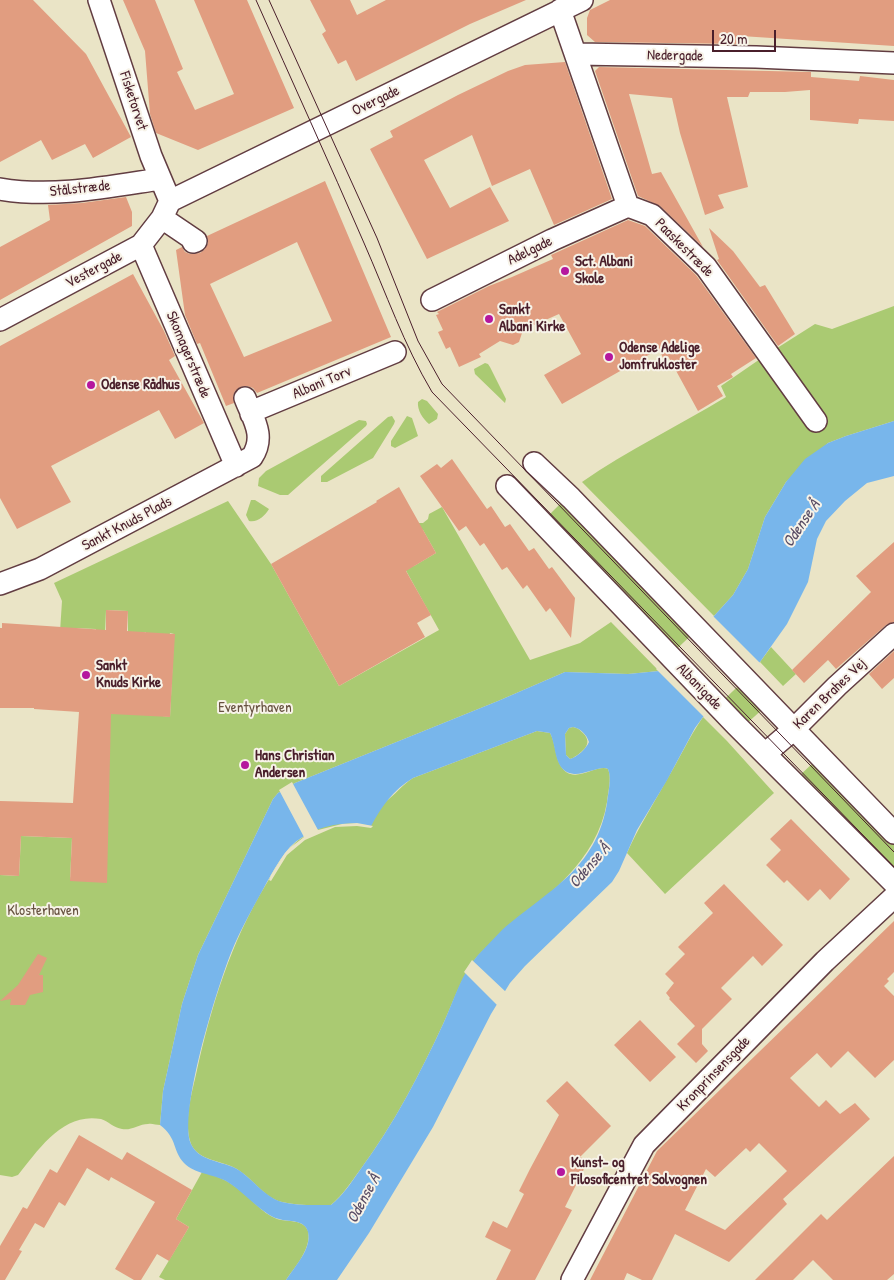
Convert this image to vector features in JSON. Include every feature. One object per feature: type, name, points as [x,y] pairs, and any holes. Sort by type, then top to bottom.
[{"type":"street","name":"Fisketorvet","points":[[99,0],[160,179],[166,210]]},
{"type":"street","name":"Overgade","points":[[166,210],[582,0]]},
{"type":"street","points":[[560,10],[628,206]]},
{"type":"street","name":"Nedergade","points":[[576,54],[756,57],[894,63]]},
{"type":"street","name":"Stålstræde","points":[[0,189],[24,193],[56,194],[160,179]]},
{"type":"street","name":"Adelgade","points":[[432,300],[552,240],[628,206]]},
{"type":"street","name":"Paaskestræde","points":[[628,206],[652,215],[706,267],[816,421]]},
{"type":"street","points":[[166,210],[196,241],[193,242]]},
{"type":"street","name":"Vestergade","points":[[0,320],[141,245],[166,210]]},
{"type":"street","name":"Skomagerstræde","points":[[141,245],[236,466]]},
{"type":"street","name":"Albani Torv","points":[[214,478],[252,457],[259,443],[259,435],[248,406],[253,411],[394,352]]},
{"type":"street","points":[[534,463],[571,498],[894,833]]},
{"type":"street","name":"Sankt Knuds Plads","points":[[0,584],[40,570],[214,478]]},
{"type":"street","name":"Albanigade","points":[[507,486],[740,729],[894,883]]},
{"type":"street","name":"Karen Brahes Vej","points":[[765,754],[894,634]]},
{"type":"street","name":"Kronprinsensgade","points":[[572,1280],[644,1145],[826,961],[894,897]]},
{"type":"green space","points":[[894,306],[894,421],[828,443],[786,482],[765,517],[748,569],[733,595],[714,616],[582,482],[599,470],[726,397],[721,386],[815,324],[832,329]]},
{"type":"green space","points":[[485,363],[490,367],[506,399],[505,403],[475,374],[474,369]]},
{"type":"green space","points":[[422,399],[427,401],[438,414],[437,419],[429,424],[418,408],[418,402]]},
{"type":"green space","points":[[392,416],[395,421],[394,424],[373,458],[327,482],[321,482],[321,476],[388,417]]},
{"type":"green space","points":[[407,416],[412,418],[418,436],[395,448],[391,446],[391,441]]},
{"type":"green space","points":[[359,420],[366,421],[366,426],[288,495],[280,495],[258,486],[259,478],[266,471]]},
{"type":"green space","points":[[251,500],[255,500],[269,509],[255,521],[249,521],[246,515]]},
{"type":"green space","name":"Eventyrhaven","points":[[228,501],[271,564],[339,686],[439,630],[404,567],[414,566],[436,553],[423,530],[415,528],[419,523],[423,523],[428,519],[429,514],[442,507],[530,660],[580,643],[611,622],[659,671],[628,674],[565,672],[295,783],[278,793],[273,799],[198,955],[182,1004],[163,1091],[160,1125],[145,1124],[125,1129],[116,1127],[101,1119],[87,1118],[75,1121],[64,1127],[43,1144],[18,1175],[12,1177],[0,1175],[0,875],[19,876],[21,836],[72,838],[70,881],[111,709],[170,717],[174,634],[170,633],[169,637],[146,636],[146,632],[128,635],[128,611],[106,610],[105,634],[96,634],[96,629],[74,628],[60,632],[62,601],[54,583]]},
{"type":"green space","points":[[561,503],[765,707],[745,725],[547,517]]},
{"type":"green space","points":[[771,647],[796,674],[783,686],[760,662]]},
{"type":"green space","points":[[703,717],[774,793],[665,894],[627,853]]},
{"type":"green space","points":[[573,727],[583,733],[587,744],[580,753],[570,759],[566,755],[565,734],[569,728]]},
{"type":"green space","points":[[537,731],[550,733],[559,763],[566,772],[577,775],[604,768],[608,769],[610,777],[607,802],[601,823],[593,842],[568,876],[476,958],[462,981],[435,1041],[406,1098],[384,1135],[343,1193],[331,1205],[300,1205],[282,1202],[269,1196],[240,1171],[202,1156],[190,1141],[188,1114],[203,1046],[216,999],[232,952],[253,907],[286,853],[295,843],[309,833],[385,802],[413,778]]},
{"type":"green space","points":[[815,761],[894,842],[894,878],[796,779]]},
{"type":"green space","points":[[202,1172],[216,1176],[229,1183],[271,1216],[303,1224],[306,1227],[309,1237],[308,1244],[286,1280],[165,1280],[159,1277],[189,1227],[176,1219]]},
{"type":"water","name":"Odense Å","points":[[894,421],[894,476],[867,483],[845,501],[826,521],[817,539],[808,582],[787,624],[760,662],[703,717],[695,728],[637,830],[619,871],[612,882],[525,966],[510,983],[491,1014],[433,1127],[369,1233],[337,1280],[286,1280],[305,1251],[309,1238],[306,1228],[300,1223],[277,1219],[226,1181],[188,1167],[180,1158],[170,1135],[160,1125],[163,1091],[182,1004],[198,955],[273,799],[278,793],[295,783],[565,672],[628,674],[659,671],[733,595],[748,569],[765,517],[786,482],[805,459],[828,443]],"holes":[[[573,727],[583,732],[589,742],[581,752],[570,759],[566,755],[565,734],[569,728]],[[537,731],[550,733],[559,764],[567,772],[578,774],[601,768],[608,769],[610,777],[607,803],[601,826],[592,845],[568,877],[502,930],[472,962],[462,979],[416,1080],[384,1135],[347,1189],[331,1205],[300,1205],[282,1202],[263,1191],[240,1171],[199,1154],[191,1144],[188,1128],[194,1079],[209,1021],[225,970],[239,935],[277,864],[286,851],[307,834],[328,826],[338,824],[371,826],[389,799],[413,778]]]},
{"type":"pier","points":[[712,615],[761,664],[705,718],[656,669]]},
{"type":"pier","points":[[292,782],[318,830],[342,824],[357,823],[373,826],[371,828],[357,826],[335,827],[305,840],[287,855],[271,881],[269,880],[271,875],[285,853],[304,837],[279,790]]},
{"type":"pier","points":[[472,960],[507,993],[498,1006],[464,972]]},
{"type":"building","points":[[0,0],[33,0],[86,54],[131,137],[93,158],[85,144],[52,160],[41,140],[0,162]]},
{"type":"building","points":[[123,0],[155,0],[183,69],[177,72],[195,110],[234,94],[194,0],[247,0],[294,108],[198,150],[156,133],[150,114],[145,51]]},
{"type":"building","points":[[310,0],[350,0],[357,15],[386,0],[526,0],[470,24],[356,81],[346,60],[338,64],[322,34],[326,31]]},
{"type":"building","points":[[610,0],[894,0],[894,46],[741,36],[740,44],[595,42],[587,35],[587,18],[590,10]]},
{"type":"building","points":[[565,62],[612,199],[554,225],[530,169],[492,186],[472,135],[424,160],[450,208],[490,187],[509,221],[427,259],[370,149],[393,137],[390,131],[508,71],[525,65]]},
{"type":"building","points":[[599,67],[811,72],[811,77],[859,81],[860,76],[894,80],[894,121],[859,119],[858,124],[810,120],[810,90],[750,92],[748,97],[727,97],[748,187],[718,195],[724,208],[705,215],[680,133],[672,98],[629,94],[652,174],[661,172],[703,247],[660,206],[638,196],[595,71]]},
{"type":"building","points":[[325,181],[391,337],[257,393],[253,388],[247,386],[240,387],[233,396],[234,403],[226,406],[200,343],[197,344],[185,315],[176,250],[182,247],[185,252],[190,254],[200,253],[208,243],[207,236]],"holes":[[[297,242],[332,321],[244,357],[210,284]]]},
{"type":"building","points":[[126,197],[132,212],[132,226],[0,300],[0,247],[50,220],[48,205]]},
{"type":"building","points":[[628,220],[645,226],[696,275],[756,358],[731,374],[733,377],[717,386],[723,396],[698,411],[668,356],[663,358],[659,349],[562,404],[544,375],[581,354],[559,314],[523,330],[519,342],[513,345],[500,341],[479,354],[481,357],[459,367],[450,347],[446,349],[438,332],[443,330],[436,315],[439,314],[437,312],[489,286],[553,259],[551,255]]},
{"type":"building","points":[[709,228],[733,251],[760,287],[765,285],[795,334],[778,346],[717,260],[719,259]]},
{"type":"building","name":"Odense Rådhus","points":[[133,274],[164,331],[175,356],[169,360],[204,423],[175,439],[159,410],[51,466],[71,502],[17,529],[0,498],[0,346]]},
{"type":"building","points":[[452,459],[487,509],[491,506],[505,527],[510,524],[529,551],[534,548],[549,569],[552,567],[575,598],[571,638],[550,608],[546,612],[527,585],[523,589],[507,567],[502,570],[484,543],[480,546],[466,526],[459,531],[420,476],[437,464],[441,468]]},
{"type":"building","points":[[399,487],[436,553],[406,571],[431,615],[417,623],[425,637],[339,686],[271,564],[377,502]]},
{"type":"building","points":[[894,542],[894,622],[886,625],[836,669],[828,660],[804,683],[792,670],[871,592],[856,576]]},
{"type":"building","points":[[106,610],[128,611],[127,631],[175,634],[170,717],[111,714],[107,883],[70,881],[72,838],[21,836],[19,876],[0,875],[0,801],[73,803],[79,712],[34,708],[0,708],[0,628],[2,628],[2,623],[106,630]]},
{"type":"building","points":[[894,651],[894,678],[882,689],[869,674]]},
{"type":"building","points":[[791,819],[850,879],[830,900],[820,889],[808,901],[787,880],[784,883],[766,865],[781,850],[770,839]]},
{"type":"building","points":[[724,884],[783,945],[762,966],[753,956],[721,988],[732,999],[702,1029],[702,1044],[708,1051],[696,1063],[677,1044],[695,1026],[669,999],[666,993],[674,983],[665,974],[685,954],[678,947],[713,913],[704,903]]},
{"type":"building","points":[[894,921],[894,972],[887,979],[889,981],[884,986],[894,996],[894,1060],[875,1078],[848,1051],[831,1068],[817,1053],[790,1078],[819,1107],[826,1100],[840,1114],[855,1103],[870,1119],[783,1199],[787,1204],[729,1262],[675,1234],[652,1280],[642,1280],[627,1273],[624,1280],[590,1280],[657,1151]],"holes":[[[759,1143],[787,1171],[725,1230],[685,1210],[706,1169],[715,1177],[746,1148],[750,1152]]]},
{"type":"building","points":[[38,954],[47,958],[39,975],[43,975],[43,992],[30,995],[25,1005],[10,1005],[11,999],[0,1001],[18,985]]},
{"type":"building","points":[[640,1020],[676,1057],[650,1082],[614,1045]]},
{"type":"building","points":[[567,1081],[611,1126],[580,1157],[588,1161],[565,1207],[572,1210],[535,1280],[496,1280],[511,1250],[485,1237],[493,1221],[507,1228],[524,1194],[519,1191],[559,1115],[546,1101]]},
{"type":"building","points":[[79,1135],[122,1160],[127,1152],[192,1190],[176,1219],[189,1227],[169,1261],[157,1254],[141,1280],[134,1280],[115,1269],[155,1202],[111,1177],[109,1181],[87,1168],[65,1206],[59,1202],[44,1228],[35,1223],[19,1250],[22,1251],[5,1280],[0,1280],[0,1246],[23,1207],[27,1209],[50,1169],[57,1173]]},
{"type":"building","points":[[894,1156],[894,1274],[887,1280],[833,1280],[813,1260],[793,1280],[755,1280],[821,1214],[827,1220]]},
{"type":"tram line","points":[[256,0],[404,337],[432,392],[894,867]]},
{"type":"tram line","points":[[269,0],[377,238],[418,341],[442,384],[894,852]]},
{"type":"place","name":"Sct. Albani Skole","points":[[565,271]]},
{"type":"place","name":"Sankt Albani Kirke","points":[[489,319]]},
{"type":"place","name":"Odense Adelige Jomfrukloster","points":[[609,357]]},
{"type":"place","name":"Odense Rådhus","points":[[91,385]]},
{"type":"place","name":"Sankt Knuds Kirke","points":[[86,675]]},
{"type":"place","name":"Hans Christian Andersen","points":[[245,765]]},
{"type":"place","name":"Kunst- og Filosoficentret Solvognen","points":[[561,1172]]},
{"type":"park label","name":"Klosterhaven","points":[[43,911]]}]
